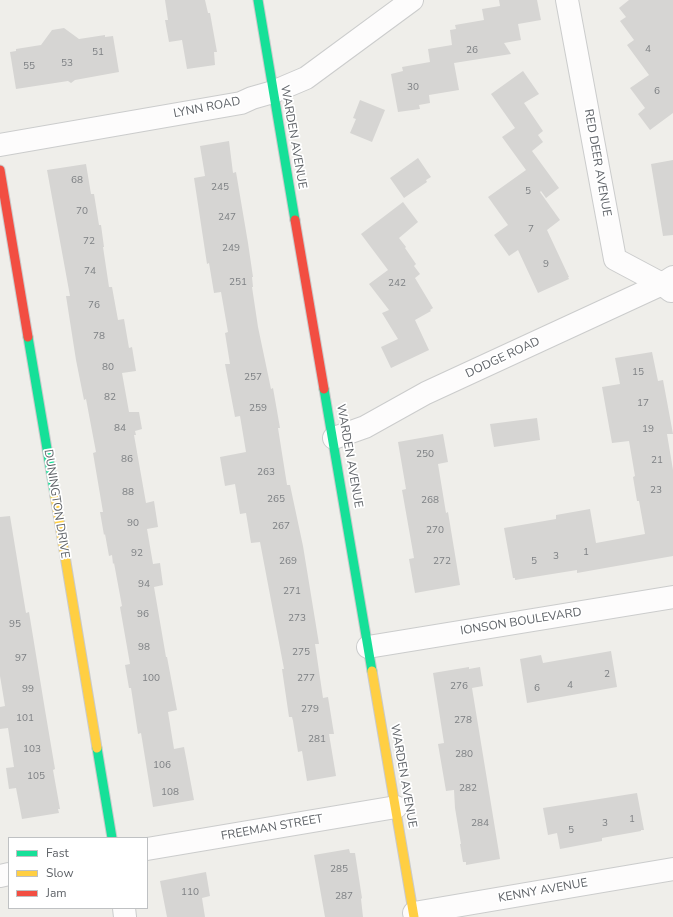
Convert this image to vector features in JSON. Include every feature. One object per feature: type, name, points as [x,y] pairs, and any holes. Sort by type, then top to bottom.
[{"type":"main road","name":"WARDEN AVENUE","points":[[258,0],[334,438],[414,915]]},
{"type":"main road","name":"DUNINGTON DRIVE","points":[[0,170],[112,837]]},
{"type":"street","name":"LYNN ROAD","points":[[0,145],[241,103],[273,92],[306,78],[412,0]]},
{"type":"street","name":"RED DEER AVENUE","points":[[567,0],[615,259],[670,285]]},
{"type":"street","name":"DODGE ROAD","points":[[334,438],[365,427],[426,393],[670,285]]},
{"type":"street","name":"IONSON BOULEVARD","points":[[368,647],[673,597]]},
{"type":"street","name":"FREEMAN STREET","points":[[148,849],[396,807]]},
{"type":"street","name":"KENNY AVENUE","points":[[414,915],[673,869]]},
{"type":"building","points":[[165,0],[205,0],[208,13],[210,13],[217,52],[214,52],[215,65],[187,69],[182,40],[169,42],[165,20],[168,20]]},
{"type":"building","points":[[499,0],[537,0],[541,20],[518,24],[521,40],[504,43],[511,54],[454,63],[459,90],[429,95],[430,103],[419,105],[420,109],[398,112],[391,74],[403,71],[402,67],[430,62],[428,49],[452,45],[450,30],[456,29],[455,25],[484,20],[482,9],[500,6]]},
{"type":"building","points":[[629,0],[673,0],[673,113],[650,130],[638,114],[645,108],[630,88],[649,75],[627,45],[634,40],[620,21],[626,17],[619,8]]},
{"type":"building","points":[[64,28],[79,39],[105,35],[105,37],[113,36],[119,72],[75,80],[71,83],[68,81],[16,89],[10,52],[16,51],[16,49],[41,45],[52,30]]},
{"type":"building","points":[[523,71],[539,94],[524,103],[543,131],[538,135],[543,142],[532,151],[559,188],[546,198],[541,191],[540,192],[560,220],[547,230],[569,277],[569,279],[538,293],[518,250],[509,256],[494,235],[508,225],[488,197],[526,170],[502,137],[515,128],[491,94]]},
{"type":"building","points":[[360,100],[385,110],[372,142],[350,133],[356,119],[353,118]]},
{"type":"building","points":[[229,141],[233,173],[236,172],[248,243],[253,277],[252,287],[258,327],[271,389],[273,388],[280,428],[278,428],[287,485],[290,485],[303,546],[319,644],[315,644],[323,698],[328,697],[334,734],[329,734],[336,776],[307,781],[302,751],[298,752],[292,717],[289,717],[282,669],[284,669],[260,542],[251,543],[246,513],[240,514],[235,484],[225,486],[220,457],[246,452],[240,416],[235,417],[225,364],[230,364],[225,333],[228,332],[221,292],[214,293],[209,263],[207,264],[194,178],[205,176],[200,146]]},
{"type":"building","points":[[418,158],[431,177],[426,180],[427,182],[404,198],[390,178]]},
{"type":"building","points":[[673,160],[673,235],[663,236],[651,164]]},
{"type":"building","points":[[86,164],[91,194],[94,194],[99,225],[101,225],[109,287],[112,287],[118,320],[124,319],[129,348],[132,347],[136,371],[122,373],[129,412],[139,412],[142,429],[135,431],[136,435],[134,435],[146,503],[154,501],[158,527],[147,529],[153,564],[160,563],[163,585],[154,587],[177,710],[168,712],[174,749],[184,747],[194,800],[153,807],[141,733],[138,734],[131,688],[129,688],[125,665],[130,664],[120,607],[122,606],[114,563],[113,564],[112,555],[109,556],[100,512],[103,512],[93,453],[96,452],[86,399],[84,400],[76,360],[66,296],[70,296],[47,170]]},
{"type":"building","points":[[403,202],[418,222],[399,238],[416,264],[414,266],[420,274],[415,278],[433,308],[430,310],[431,311],[415,320],[429,350],[391,368],[381,347],[398,339],[382,313],[389,310],[369,284],[388,270],[361,234]]},
{"type":"building","points":[[652,352],[658,381],[663,380],[673,434],[667,434],[673,470],[673,556],[577,573],[577,570],[515,580],[515,578],[513,578],[504,528],[556,519],[556,515],[590,509],[596,543],[645,534],[639,501],[637,501],[633,477],[635,476],[629,441],[612,443],[602,387],[620,384],[615,358]]},
{"type":"building","points":[[537,418],[540,440],[494,447],[490,424]]},
{"type":"building","points":[[443,434],[448,462],[438,464],[446,513],[448,512],[460,585],[415,593],[409,559],[414,558],[402,490],[406,489],[398,442]]},
{"type":"building","points":[[10,516],[26,613],[29,612],[55,769],[53,770],[60,809],[58,809],[59,813],[22,819],[16,788],[9,789],[6,768],[14,767],[8,728],[0,729],[0,707],[5,706],[0,676],[0,517]]},
{"type":"building","points":[[611,651],[617,687],[527,703],[520,659],[541,655],[543,663]]},
{"type":"building","points":[[469,667],[469,669],[480,667],[483,686],[472,688],[500,859],[466,865],[466,862],[463,862],[460,844],[454,790],[446,791],[438,744],[444,743],[433,673]]},
{"type":"building","points":[[637,793],[644,830],[602,838],[602,841],[560,849],[557,833],[548,835],[543,808]]},
{"type":"building","points":[[349,849],[350,853],[355,853],[362,898],[363,917],[325,917],[314,855]]},
{"type":"building","points":[[206,872],[210,896],[202,898],[205,917],[167,917],[160,881]]},
{"type":"traffic: fast","points":[[258,0],[295,220]]},
{"type":"traffic: fast","points":[[28,337],[55,496]]},
{"type":"traffic: fast","points":[[324,389],[372,671]]},
{"type":"traffic: fast","points":[[97,748],[112,837]]},
{"type":"traffic: slow","points":[[55,496],[97,748]]},
{"type":"traffic: slow","points":[[372,671],[414,917]]},
{"type":"traffic: jam","points":[[0,170],[28,337]]},
{"type":"traffic: jam","points":[[295,220],[324,389]]}]
